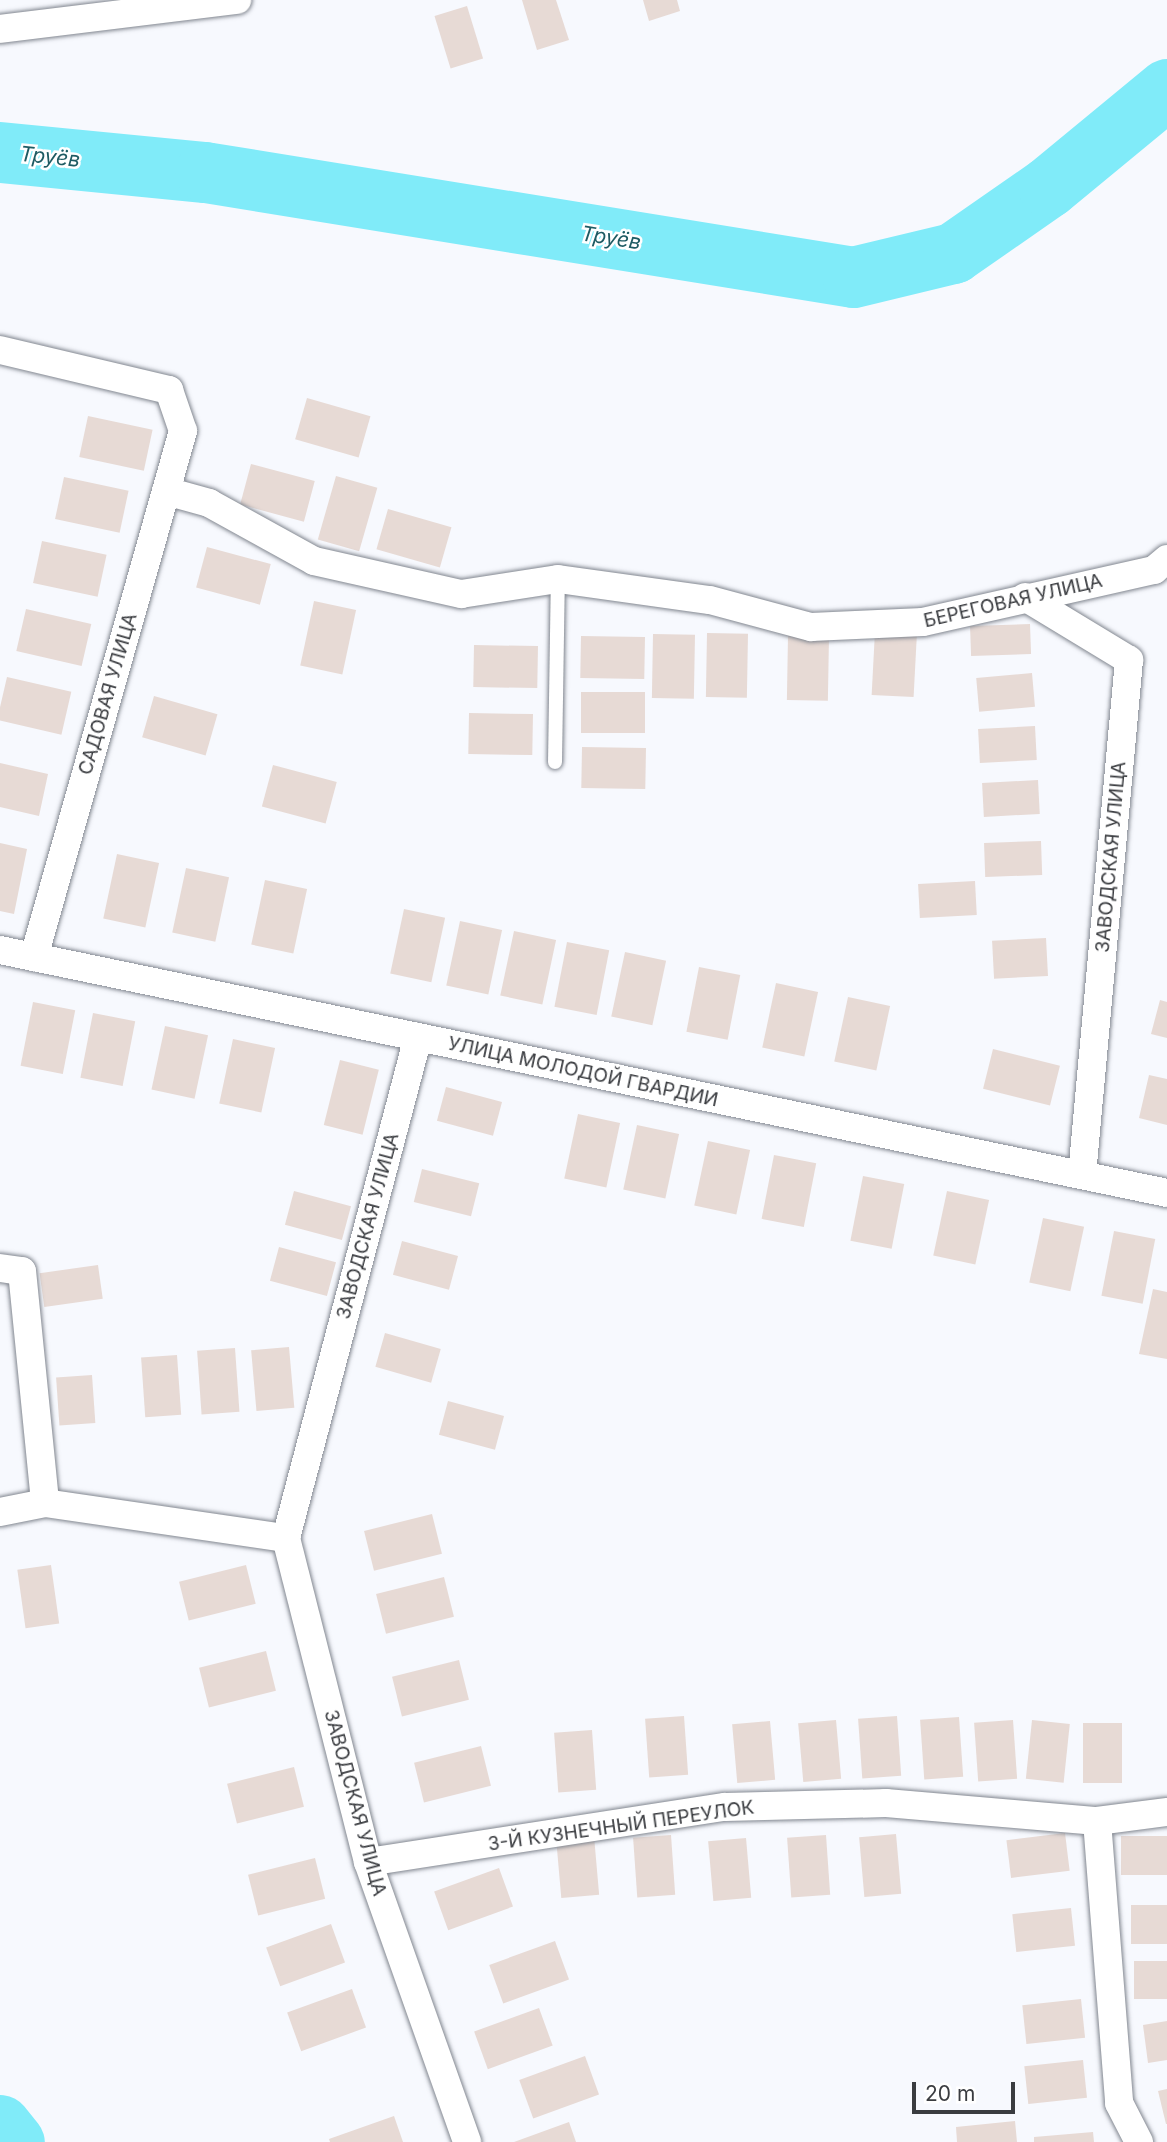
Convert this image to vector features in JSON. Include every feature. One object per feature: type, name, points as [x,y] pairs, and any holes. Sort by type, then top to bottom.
[{"type":"street","points":[[0,29],[129,6],[237,0]]},
{"type":"street","name":"САДОВАЯ УЛИЦА","points":[[0,350],[169,390],[183,431],[34,957]]},
{"type":"street","name":"БЕРЕГОВАЯ УЛИЦА","points":[[166,491],[209,503],[314,561],[461,594],[558,579],[709,600],[811,627],[923,622],[1154,570],[1167,559]]},
{"type":"street","name":"ЗАВОДСКАЯ УЛИЦА","points":[[1025,597],[1129,660],[1082,1175]]},
{"type":"street","name":"УЛИЦА МОЛОДОЙ ГВАРДИИ","points":[[0,950],[1167,1193]]},
{"type":"street","name":"ЗАВОДСКАЯ УЛИЦА","points":[[418,1037],[286,1538],[368,1862],[467,2142]]},
{"type":"street","points":[[0,1268],[22,1271],[45,1503]]},
{"type":"street","points":[[0,1512],[45,1503],[286,1538]]},
{"type":"street","name":"3-Й КУЗНЕЧНЫЙ ПЕРЕУЛОК","points":[[368,1862],[725,1807],[886,1803],[1097,1821],[1167,1812]]},
{"type":"street","points":[[1097,1821],[1119,2103],[1139,2142]]},
{"type":"lane","points":[[555,762],[558,579]]},
{"type":"building","points":[[522,0],[556,0],[569,40],[537,50]]},
{"type":"building","points":[[643,0],[677,0],[680,11],[649,21]]},
{"type":"building","points":[[467,6],[483,59],[451,69],[434,16]]},
{"type":"building","points":[[307,398],[370,416],[359,458],[295,439]]},
{"type":"building","points":[[88,416],[153,430],[144,471],[79,457]]},
{"type":"building","points":[[251,464],[315,481],[304,522],[240,505]]},
{"type":"building","points":[[336,476],[377,488],[359,551],[318,539]]},
{"type":"building","points":[[64,477],[129,491],[120,533],[55,519]]},
{"type":"building","points":[[388,509],[451,527],[440,568],[376,549]]},
{"type":"building","points":[[42,541],[107,555],[98,597],[33,583]]},
{"type":"building","points":[[207,547],[271,564],[260,605],[196,588]]},
{"type":"building","points":[[314,601],[356,610],[342,674],[300,666]]},
{"type":"building","points":[[26,609],[91,624],[82,666],[16,651]]},
{"type":"building","points":[[1030,624],[1031,654],[971,656],[970,626]]},
{"type":"building","points":[[875,631],[917,633],[914,697],[872,695]]},
{"type":"building","points":[[707,633],[748,634],[747,698],[706,697]]},
{"type":"building","points":[[653,634],[695,635],[694,699],[652,698]]},
{"type":"building","points":[[581,636],[645,637],[644,679],[580,678]]},
{"type":"building","points":[[788,636],[829,637],[828,701],[787,700]]},
{"type":"building","points":[[474,645],[538,646],[537,688],[473,687]]},
{"type":"building","points":[[1032,673],[1035,707],[979,712],[976,678]]},
{"type":"building","points":[[7,677],[71,692],[61,735],[0,721]]},
{"type":"building","points":[[581,692],[645,692],[645,733],[581,733]]},
{"type":"building","points":[[154,696],[217,714],[206,756],[142,737]]},
{"type":"building","points":[[469,713],[533,714],[532,755],[468,754]]},
{"type":"building","points":[[1035,726],[1037,760],[980,763],[978,729]]},
{"type":"building","points":[[582,747],[646,748],[645,789],[581,788]]},
{"type":"building","points":[[0,763],[48,774],[39,816],[0,807]]},
{"type":"building","points":[[273,765],[337,782],[326,824],[262,807]]},
{"type":"building","points":[[1038,780],[1040,814],[984,817],[982,783]]},
{"type":"building","points":[[1041,841],[1042,875],[985,877],[984,843]]},
{"type":"building","points":[[0,843],[27,849],[14,914],[0,911]]},
{"type":"building","points":[[117,854],[159,863],[145,927],[103,919]]},
{"type":"building","points":[[186,868],[229,877],[215,942],[172,933]]},
{"type":"building","points":[[265,880],[307,889],[293,953],[251,945]]},
{"type":"building","points":[[975,881],[977,915],[920,918],[918,884]]},
{"type":"building","points":[[404,909],[445,918],[431,982],[390,974]]},
{"type":"building","points":[[460,921],[502,930],[488,994],[446,986]]},
{"type":"building","points":[[514,931],[556,940],[542,1004],[500,996]]},
{"type":"building","points":[[1046,938],[1048,976],[994,979],[992,941]]},
{"type":"building","points":[[567,942],[609,950],[597,1015],[554,1007]]},
{"type":"building","points":[[625,952],[666,961],[652,1025],[611,1017]]},
{"type":"building","points":[[699,967],[740,975],[728,1040],[686,1032]]},
{"type":"building","points":[[776,983],[818,992],[804,1056],[762,1048]]},
{"type":"building","points":[[848,997],[890,1006],[876,1070],[834,1062]]},
{"type":"building","points":[[1160,1000],[1167,1002],[1167,1038],[1151,1034]]},
{"type":"building","points":[[33,1002],[75,1010],[63,1074],[21,1066]]},
{"type":"building","points":[[93,1013],[135,1021],[123,1086],[80,1078]]},
{"type":"building","points":[[165,1026],[208,1035],[195,1099],[151,1090]]},
{"type":"building","points":[[233,1039],[275,1048],[261,1112],[219,1104]]},
{"type":"building","points":[[993,1049],[1060,1066],[1050,1105],[983,1089]]},
{"type":"building","points":[[340,1060],[379,1070],[363,1135],[324,1125]]},
{"type":"building","points":[[1149,1075],[1167,1079],[1167,1125],[1139,1118]]},
{"type":"building","points":[[446,1087],[502,1102],[493,1136],[437,1121]]},
{"type":"building","points":[[578,1114],[620,1123],[606,1187],[564,1179]]},
{"type":"building","points":[[637,1125],[679,1134],[665,1198],[623,1190]]},
{"type":"building","points":[[708,1141],[750,1150],[736,1214],[694,1206]]},
{"type":"building","points":[[774,1155],[816,1163],[804,1227],[762,1219]]},
{"type":"building","points":[[422,1169],[479,1183],[471,1216],[414,1202]]},
{"type":"building","points":[[863,1176],[904,1184],[892,1249],[850,1241]]},
{"type":"building","points":[[294,1191],[351,1206],[342,1240],[285,1225]]},
{"type":"building","points":[[947,1191],[989,1200],[975,1264],[933,1256]]},
{"type":"building","points":[[1043,1218],[1084,1227],[1070,1291],[1029,1283]]},
{"type":"building","points":[[1114,1231],[1155,1239],[1143,1304],[1101,1296]]},
{"type":"building","points":[[402,1241],[458,1256],[449,1290],[393,1275]]},
{"type":"building","points":[[279,1247],[336,1262],[327,1296],[270,1281]]},
{"type":"building","points":[[98,1265],[103,1299],[44,1307],[40,1273]]},
{"type":"building","points":[[1153,1289],[1167,1292],[1167,1359],[1139,1354]]},
{"type":"building","points":[[385,1333],[441,1349],[431,1383],[375,1367]]},
{"type":"building","points":[[289,1347],[294,1408],[256,1411],[251,1350]]},
{"type":"building","points":[[235,1348],[239,1412],[202,1414],[197,1351]]},
{"type":"building","points":[[177,1355],[181,1415],[145,1417],[141,1358]]},
{"type":"building","points":[[92,1375],[95,1423],[59,1425],[56,1378]]},
{"type":"building","points":[[448,1401],[504,1416],[495,1450],[439,1435]]},
{"type":"building","points":[[432,1514],[442,1554],[374,1571],[364,1531]]},
{"type":"building","points":[[51,1565],[59,1623],[26,1628],[17,1570]]},
{"type":"building","points":[[246,1565],[256,1604],[189,1621],[179,1582]]},
{"type":"building","points":[[444,1577],[454,1617],[386,1634],[376,1594]]},
{"type":"building","points":[[266,1651],[276,1691],[209,1707],[199,1668]]},
{"type":"building","points":[[459,1660],[469,1700],[402,1716],[392,1677]]},
{"type":"building","points":[[684,1716],[688,1775],[649,1778],[645,1719]]},
{"type":"building","points":[[897,1716],[901,1776],[862,1779],[858,1719]]},
{"type":"building","points":[[959,1717],[963,1777],[924,1780],[920,1720]]},
{"type":"building","points":[[836,1720],[841,1779],[803,1782],[798,1723]]},
{"type":"building","points":[[1013,1720],[1017,1779],[978,1782],[974,1723]]},
{"type":"building","points":[[1032,1720],[1070,1724],[1064,1783],[1026,1779]]},
{"type":"building","points":[[770,1721],[775,1780],[737,1783],[732,1724]]},
{"type":"building","points":[[1083,1723],[1122,1723],[1122,1783],[1083,1783]]},
{"type":"building","points":[[592,1730],[596,1790],[558,1793],[554,1733]]},
{"type":"building","points":[[481,1746],[491,1786],[424,1802],[414,1763]]},
{"type":"building","points":[[294,1767],[304,1807],[237,1823],[227,1784]]},
{"type":"building","points":[[1065,1833],[1070,1871],[1011,1878],[1006,1840]]},
{"type":"building","points":[[896,1834],[901,1894],[864,1897],[859,1837]]},
{"type":"building","points":[[671,1835],[675,1895],[637,1898],[633,1838]]},
{"type":"building","points":[[826,1835],[830,1895],[791,1898],[787,1838]]},
{"type":"building","points":[[594,1836],[599,1895],[561,1898],[556,1839]]},
{"type":"building","points":[[1121,1836],[1167,1836],[1167,1875],[1121,1875]]},
{"type":"building","points":[[746,1838],[751,1898],[713,1901],[708,1841]]},
{"type":"building","points":[[315,1858],[325,1899],[258,1915],[248,1875]]},
{"type":"building","points":[[499,1868],[513,1907],[448,1930],[434,1892]]},
{"type":"building","points":[[1131,1905],[1167,1905],[1167,1944],[1131,1944]]},
{"type":"building","points":[[1071,1908],[1075,1946],[1016,1952],[1012,1914]]},
{"type":"building","points":[[331,1924],[345,1963],[280,1986],[266,1948]]},
{"type":"building","points":[[555,1941],[569,1980],[503,2003],[489,1965]]},
{"type":"building","points":[[1134,1961],[1167,1961],[1167,1999],[1134,1999]]},
{"type":"building","points":[[352,1989],[366,2028],[301,2051],[287,2013]]},
{"type":"building","points":[[1081,1999],[1085,2038],[1026,2044],[1022,2005]]},
{"type":"building","points":[[539,2008],[553,2046],[488,2069],[474,2032]]},
{"type":"building","points":[[1167,2021],[1167,2060],[1148,2063],[1143,2025]]},
{"type":"building","points":[[585,2056],[599,2095],[533,2118],[519,2080]]},
{"type":"building","points":[[1083,2060],[1087,2098],[1028,2104],[1024,2066]]},
{"type":"building","points":[[1167,2089],[1167,2124],[1166,2124],[1158,2091]]},
{"type":"building","points":[[394,2116],[403,2142],[330,2142],[329,2139]]},
{"type":"building","points":[[1015,2121],[1017,2142],[957,2142],[956,2127]]},
{"type":"building","points":[[569,2122],[576,2142],[514,2142]]},
{"type":"building","points":[[1093,2132],[1094,2142],[1034,2142],[1034,2137]]},
{"type":"waterway","name":"Труёв","points":[[0,152],[205,172],[853,277],[953,253],[1048,187],[1167,89]]},
{"type":"waterway","name":"Труёв","points":[[0,2125],[14,2142]]}]
